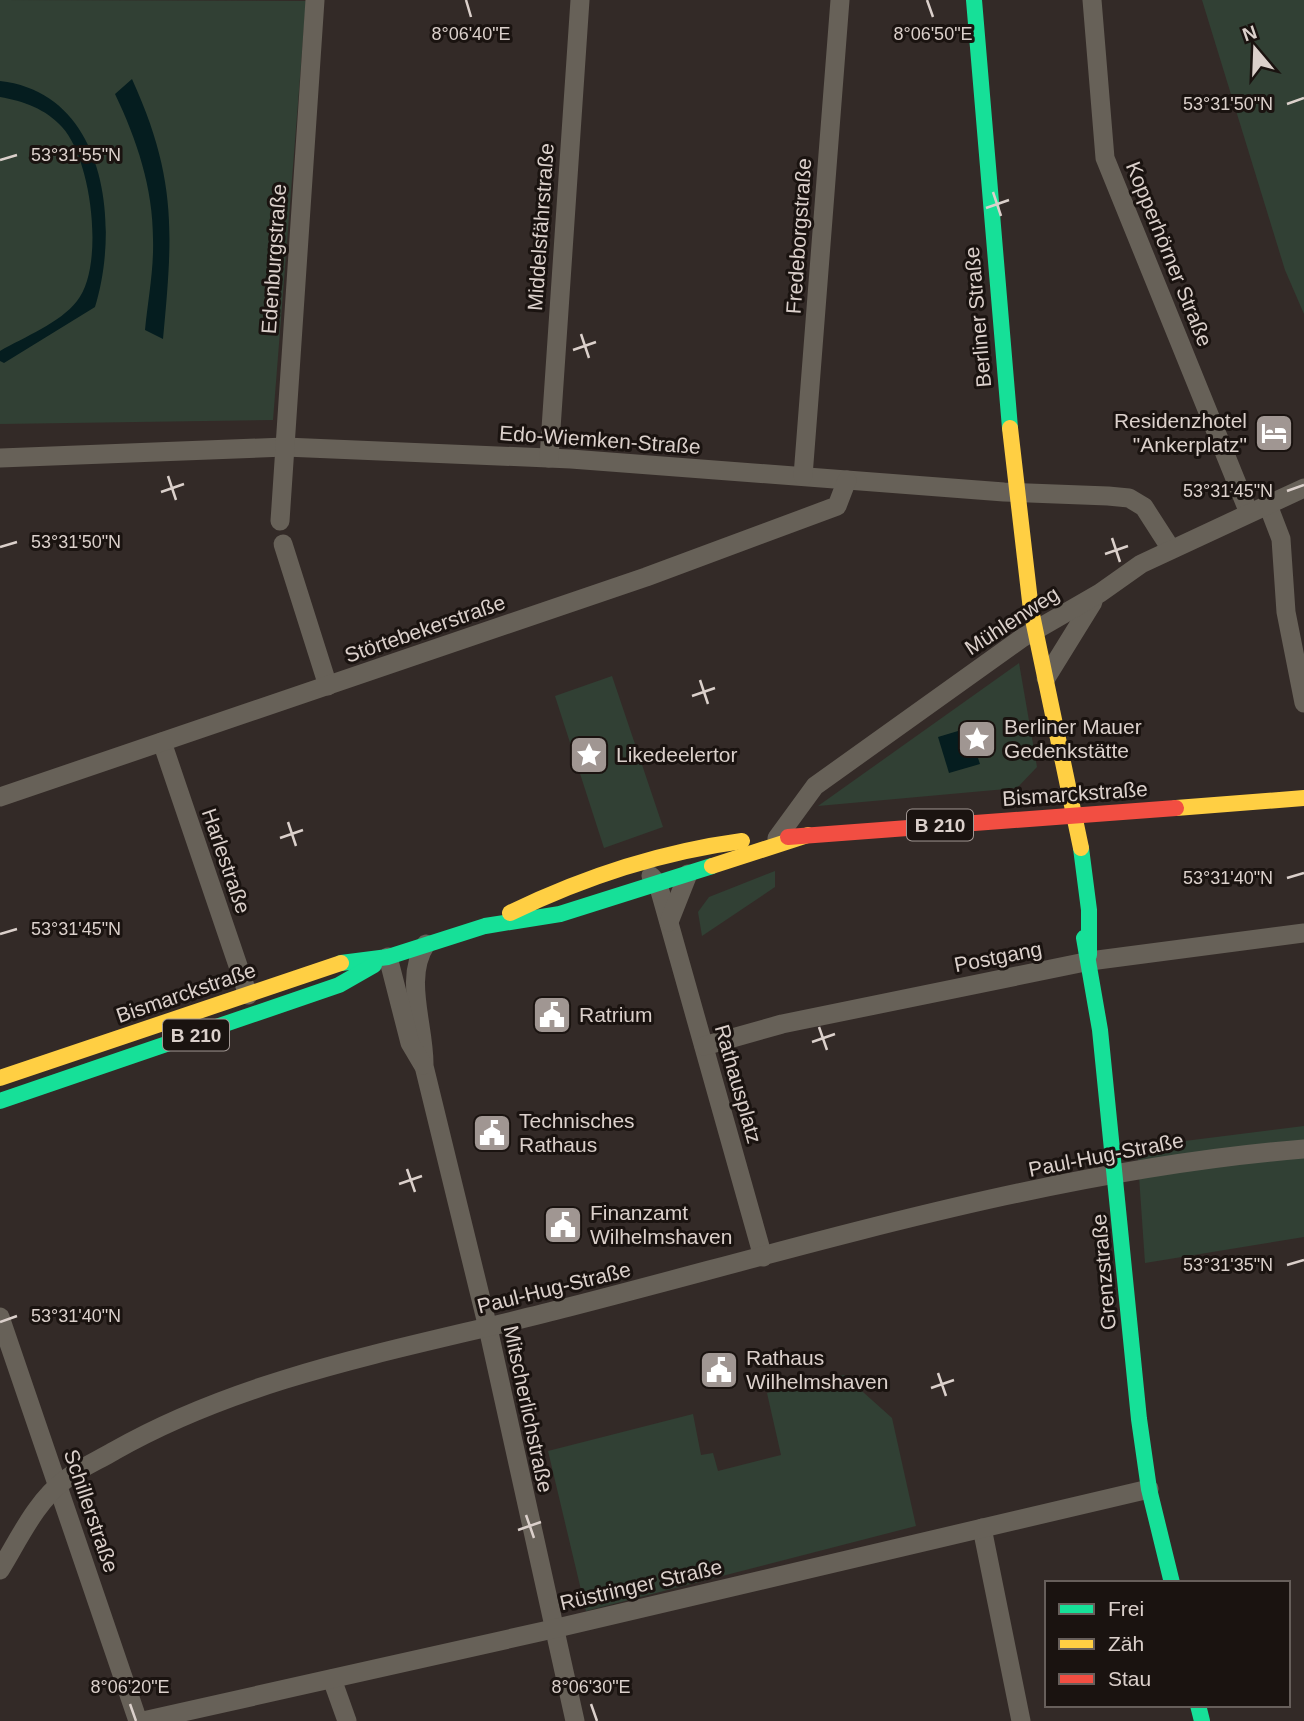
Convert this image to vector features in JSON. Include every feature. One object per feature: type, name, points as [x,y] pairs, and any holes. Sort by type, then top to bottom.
[{"type":"main road","name":"Berliner Straße","points":[[974,0],[1015,493],[1035,630],[1046,678]]},
{"type":"main road","name":"Grenzstraße","points":[[1046,678],[1072,815],[1068,859],[1076,912],[1089,958],[1116,1173],[1139,1419],[1149,1489],[1172,1581]]},
{"type":"main road","name":"Bismarckstraße","points":[[485,926],[556,889],[624,868],[730,842],[1304,798]]},
{"type":"main road","name":"Bismarckstraße","points":[[0,1101],[339,985],[388,957],[426,944],[485,926],[560,914],[808,835]]},
{"type":"main road","name":"Bismarckstraße","points":[[0,1078],[333,964],[388,957]]},
{"type":"street","name":"Edenburgstraße","points":[[280,521],[315,0]]},
{"type":"street","name":"Middelsfährstraße","points":[[549,458],[580,0]]},
{"type":"street","name":"Fredeborgstraße","points":[[803,476],[840,0]]},
{"type":"street","name":"Kopperhörner Straße","points":[[1092,0],[1105,158],[1249,513]]},
{"type":"street","name":"Edo-Wiemken-Straße","points":[[0,458],[285,447],[549,458],[1015,493],[1129,498],[1144,507],[1155,520],[1171,549]]},
{"type":"street","name":"Störtebekerstraße","points":[[0,797],[646,577],[837,506],[848,480]]},
{"type":"street","name":"Mühlenweg","points":[[777,838],[816,786],[1035,630],[1100,593],[1141,564],[1304,488]]},
{"type":"street","points":[[1268,505],[1281,539],[1286,612],[1304,703]]},
{"type":"street","points":[[283,544],[328,686]]},
{"type":"street","points":[[1046,678],[1073,630],[1100,593]]},
{"type":"street","name":"Harlestraße","points":[[162,742],[248,995]]},
{"type":"street","points":[[624,868],[652,876],[658,884],[671,861],[684,852]]},
{"type":"street","points":[[669,922],[688,874]]},
{"type":"street","name":"Rathausplatz","points":[[658,884],[762,1257]]},
{"type":"street","name":"Postgang","points":[[704,1045],[782,1024],[1089,958],[1304,933]]},
{"type":"street","name":"Mitscherlichstraße","points":[[426,944],[418,956],[415,970],[425,1040],[424,1066],[488,1328],[575,1721]]},
{"type":"street","name":"Mitscherlichstraße","points":[[388,957],[410,1043],[424,1066]]},
{"type":"street","name":"Paul-Hug-Straße","points":[[0,1570],[42,1503],[59,1485],[145,1434],[228,1398],[361,1359],[762,1257],[1116,1173],[1231,1155],[1304,1149]]},
{"type":"street","name":"Schillerstraße","points":[[0,1317],[6,1355],[59,1485],[140,1721]]},
{"type":"street","name":"Rüstringer Straße","points":[[140,1721],[553,1629],[1149,1489]]},
{"type":"street","points":[[982,1528],[1017,1720]]},
{"type":"street","points":[[332,1679],[347,1721]]},
{"type":"green space","points":[[0,0],[306,1],[273,420],[0,424]]},
{"type":"green space","points":[[1202,0],[1304,0],[1304,314],[1285,270]]},
{"type":"green space","points":[[1019,663],[1037,767],[1017,788],[818,806]]},
{"type":"green space","points":[[612,676],[663,827],[604,848],[555,696]]},
{"type":"green space","points":[[775,871],[775,887],[702,936],[698,912],[709,897]]},
{"type":"green space","points":[[1304,1126],[1304,1237],[1145,1263],[1137,1147]]},
{"type":"green space","points":[[844,1375],[892,1418],[916,1526],[586,1611],[548,1451],[693,1414],[701,1455],[713,1453],[718,1471],[781,1455],[767,1393]]},
{"type":"water","points":[[132,79],[157,146],[168,206],[169,268],[163,339],[145,330],[153,250],[150,201],[137,147],[115,94]]},
{"type":"water","points":[[0,81],[36,91],[64,110],[84,136],[97,168],[104,203],[106,239],[95,307],[4,363],[0,361],[0,351],[51,323],[77,301],[86,285],[91,264],[92,239],[87,187],[72,142],[56,121],[41,111],[0,97]]},
{"type":"water","points":[[968,728],[980,764],[949,773],[938,737]]},
{"type":"traffic: fast","points":[[974,0],[1010,428]]},
{"type":"traffic: fast","points":[[1081,848],[1089,910],[1089,955]]},
{"type":"traffic: fast","points":[[341,963],[388,957],[485,926],[560,914],[712,866]]},
{"type":"traffic: fast","points":[[1084,938],[1100,1030],[1139,1419],[1149,1489],[1172,1581]]},
{"type":"traffic: fast","points":[[0,1101],[339,985],[374,965]]},
{"type":"traffic: fast","points":[[1198,1707],[1202,1721]]},
{"type":"traffic: slow","points":[[1010,428],[1031,610],[1081,848]]},
{"type":"traffic: slow","points":[[1176,808],[1304,798]]},
{"type":"traffic: slow","points":[[712,866],[808,835]]},
{"type":"traffic: slow","points":[[510,913],[594,877],[652,859],[742,841]]},
{"type":"traffic: slow","points":[[0,1078],[341,963]]},
{"type":"traffic: jam","points":[[788,837],[1176,808]]},
{"type":"place","name":"Residenzhotel \"Ankerplatz\"","points":[[1274,433]]},
{"type":"place","name":"Berliner Mauer Gedenkstätte","points":[[977,739]]},
{"type":"place","name":"Likedeelertor","points":[[589,755]]},
{"type":"place","name":"Ratrium","points":[[552,1015]]},
{"type":"place","name":"Technisches Rathaus","points":[[492,1133]]},
{"type":"place","name":"Finanzamt Wilhelmshaven","points":[[563,1225]]},
{"type":"place","name":"Rathaus Wilhelmshaven","points":[[719,1370]]}]
